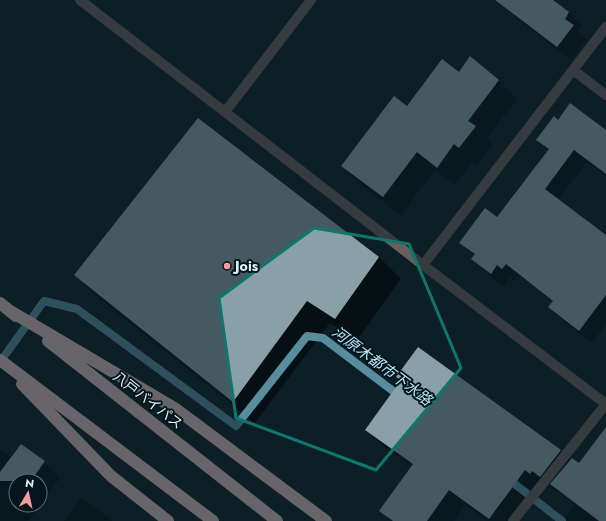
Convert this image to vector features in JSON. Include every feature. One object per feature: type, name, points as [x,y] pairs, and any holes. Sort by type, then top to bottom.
[{"type":"highway","name":"八戸バイパス","points":[[0,303],[277,521]]},
{"type":"highway","points":[[10,311],[176,410],[326,521]]},
{"type":"highway","points":[[0,360],[111,476],[168,521]]},
{"type":"highway","points":[[0,360],[213,521]]},
{"type":"street","points":[[80,0],[606,404],[513,521]]},
{"type":"street","points":[[225,112],[311,0]]},
{"type":"street","points":[[423,264],[606,27]]},
{"type":"street","points":[[573,70],[606,95]]},
{"type":"highlighted area","points":[[314,228],[409,244],[461,368],[376,470],[236,418],[219,298]]},
{"type":"building","points":[[495,0],[553,0],[569,12],[565,19],[574,25],[557,47]]},
{"type":"building","points":[[470,56],[499,80],[468,121],[476,126],[459,148],[454,144],[437,168],[417,152],[383,197],[341,166],[394,96],[407,106],[442,59],[459,72]]},
{"type":"building","points":[[570,103],[606,130],[606,174],[574,150],[545,189],[606,235],[606,295],[579,331],[548,307],[553,301],[506,264],[502,269],[497,265],[491,274],[471,259],[475,254],[459,243],[485,208],[497,217],[549,149],[536,140],[554,116],[558,120]]},
{"type":"building","name":"Jois","points":[[198,118],[379,257],[335,319],[307,301],[233,402],[74,275]]},
{"type":"building","points":[[418,347],[561,450],[540,477],[532,471],[530,474],[525,470],[489,519],[449,490],[427,521],[393,521],[379,511],[413,464],[365,430],[401,380],[396,377]]},
{"type":"building","points":[[606,427],[606,521],[599,521],[550,484],[572,458],[579,463]]},
{"type":"building","points":[[21,444],[45,461],[37,473],[8,473],[8,481],[0,481],[0,472]]},
{"type":"waterway","name":"河原木都市下水路","points":[[0,362],[44,301],[77,309],[236,426],[307,336],[323,338],[401,397]]},
{"type":"waterway","name":"河原木都市下水路","points":[[507,478],[562,521]]},
{"type":"place","name":"Jois","points":[[227,266]]}]
